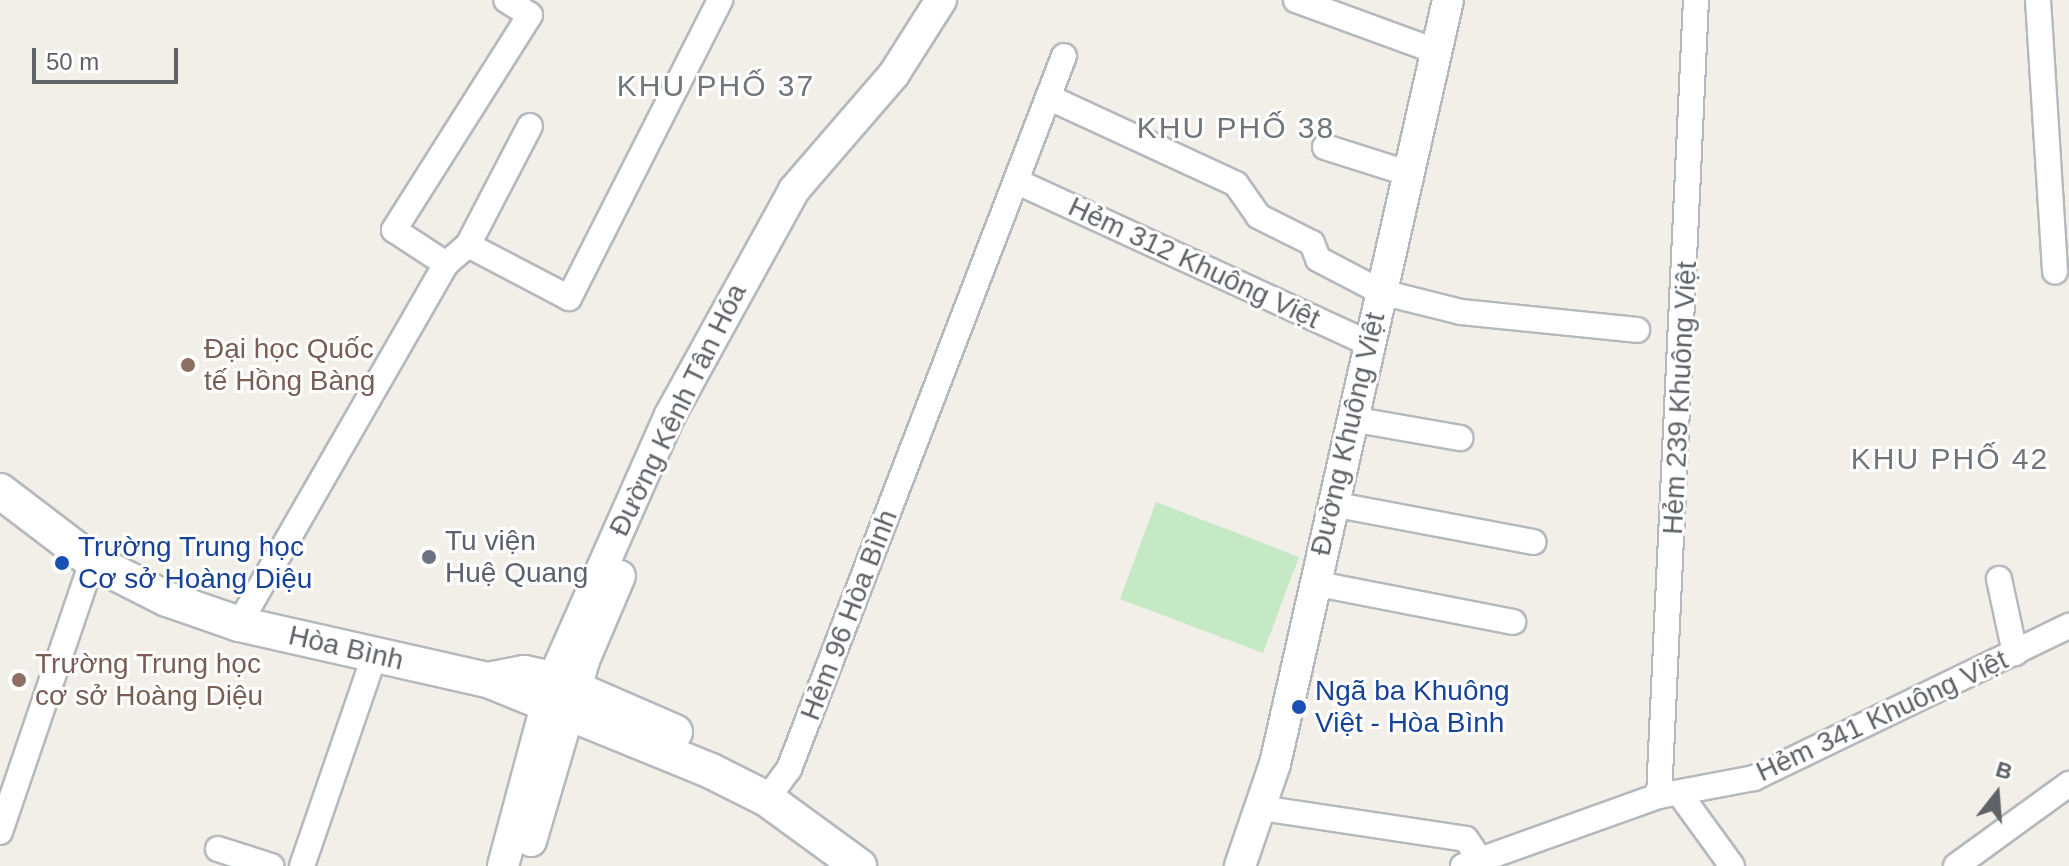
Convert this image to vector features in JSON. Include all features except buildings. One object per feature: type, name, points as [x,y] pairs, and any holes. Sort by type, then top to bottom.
[{"type":"main road","name":"Hòa Bình","points":[[0,491],[92,561],[167,599],[239,624],[488,680],[524,673],[562,698],[749,767],[767,799],[859,866]]},
{"type":"street","points":[[446,264],[394,230],[530,15],[506,0]]},
{"type":"street","points":[[468,245],[569,298],[720,0]]},
{"type":"street","name":"Đường Kênh Tân Hóa","points":[[503,866],[562,698],[670,415],[737,286],[794,190],[894,74],[941,0]]},
{"type":"street","name":"Đường Kênh Tân Hóa","points":[[524,866],[562,698],[687,422],[752,294],[808,197],[906,82],[960,0]]},
{"type":"street","points":[[1296,0],[1435,51]]},
{"type":"street","name":"Đường Khuông Việt","points":[[1240,866],[1261,808],[1448,0]]},
{"type":"street","name":"Hẻm 239 Khuông Việt","points":[[1669,795],[1696,0]]},
{"type":"street","points":[[2038,0],[2055,271]]},
{"type":"street","name":"Hẻm 96 Hòa Bình","points":[[767,799],[789,769],[1020,183],[1064,56]]},
{"type":"street","points":[[1048,97],[1236,184],[1258,216],[1312,243],[1318,259],[1381,292],[1461,312],[1637,330]]},
{"type":"street","points":[[239,624],[446,264],[468,245],[530,126]]},
{"type":"street","points":[[1325,147],[1407,173]]},
{"type":"street","name":"Hẻm 312 Khuông Việt","points":[[1020,183],[1368,343]]},
{"type":"street","points":[[1351,419],[1460,438]]},
{"type":"street","points":[[1332,504],[1533,542]]},
{"type":"street","points":[[0,832],[92,561]]},
{"type":"street","points":[[1999,579],[2015,653]]},
{"type":"street","points":[[1313,583],[1513,622]]},
{"type":"street","name":"Hẻm 341 Khuông Việt","points":[[1472,863],[1669,795],[1754,778],[2069,626]]},
{"type":"street","points":[[302,866],[375,654]]},
{"type":"street","points":[[1956,866],[2069,784]]},
{"type":"street","points":[[1669,795],[1732,866]]},
{"type":"street","points":[[1261,808],[1466,839],[1472,863]]},
{"type":"street","points":[[218,849],[271,866]]},
{"type":"green space","points":[[1156,502],[1299,557],[1263,653],[1120,599]]},
{"type":"place","name":"Đại học Quốc tế Hồng Bàng","points":[[188,365]]},
{"type":"place","name":"Tu viện Huệ Quang","points":[[429,557]]},
{"type":"place","name":"Trường Trung học Cơ sở Hoàng Diệu","points":[[62,563]]},
{"type":"place","name":"Trường Trung học cơ sở Hoàng Diệu","points":[[19,680]]},
{"type":"place","name":"Ngã ba Khuông Việt - Hòa Bình","points":[[1299,707]]},
{"type":"district","name":"KHU PHỐ 37","points":[[716,86]]},
{"type":"district","name":"KHU PHỐ 38","points":[[1236,128]]},
{"type":"district","name":"KHU PHỐ 42","points":[[1950,459]]}]
